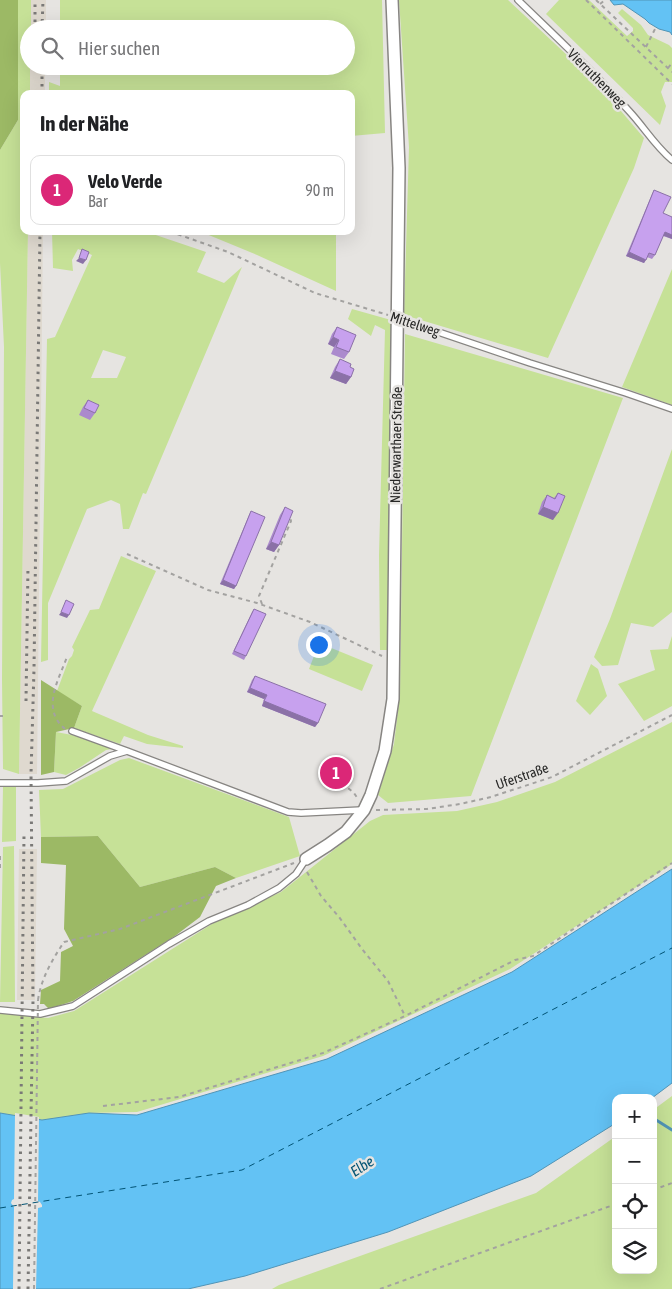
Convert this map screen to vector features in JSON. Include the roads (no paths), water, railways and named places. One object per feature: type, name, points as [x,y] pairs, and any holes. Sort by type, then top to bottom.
[{"type":"street","name":"Niederwarthaer Straße","points":[[304,861],[346,832],[364,810],[386,746],[393,699],[399,168],[392,0]]},
{"type":"lane","name":"Vierruthenweg","points":[[518,0],[590,69],[631,112],[663,152],[672,160]]},
{"type":"lane","name":"Mittelweg","points":[[397,318],[672,409]]},
{"type":"lane","points":[[72,732],[288,812],[364,810]]},
{"type":"lane","points":[[0,783],[66,781],[110,756],[127,751]]},
{"type":"lane","points":[[0,1010],[40,1014],[73,1006],[169,944],[209,921],[279,888],[296,874],[304,861]]},
{"type":"water","points":[[610,0],[672,0],[672,35],[670,32],[659,29],[649,23],[623,4],[614,5]]},
{"type":"water","name":"Elbe","points":[[672,869],[672,1083],[657,1094],[612,1094],[612,1125],[531,1176],[388,1232],[245,1276],[188,1289],[0,1289],[0,1113],[42,1120],[89,1113],[137,1115],[327,1059],[512,972]]},
{"type":"waterway","points":[[657,1121],[672,1130]]},
{"type":"railway","points":[[35,0],[35,20]]},
{"type":"railway","points":[[42,20],[43,0]]},
{"type":"railway","points":[[42,75],[42,90]]},
{"type":"railway","points":[[28,1289],[33,1000],[31,774],[40,235]]},
{"type":"railway","points":[[26,701],[28,566]]},
{"type":"railway","points":[[19,1289],[24,834]]},
{"type":"place","name":"Velo Verde","points":[[336,773]]}]
